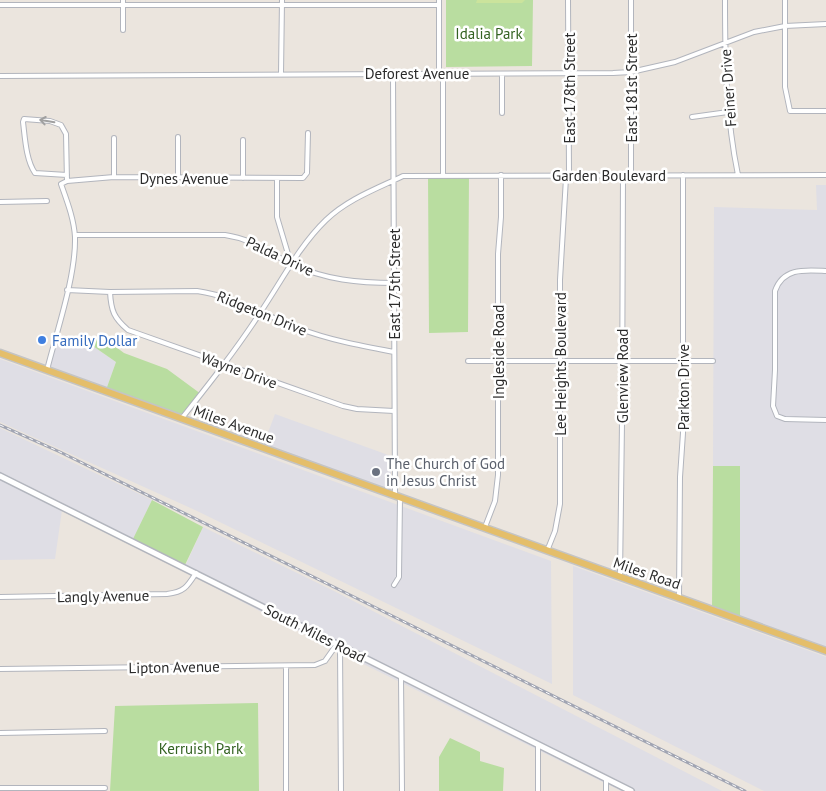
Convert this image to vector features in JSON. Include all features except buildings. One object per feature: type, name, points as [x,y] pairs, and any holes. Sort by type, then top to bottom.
[{"type":"main road","name":"Miles Avenue","points":[[0,353],[460,518]]},
{"type":"main road","name":"Miles Road","points":[[460,518],[547,552],[826,651]]},
{"type":"street","name":"East 178th Street","points":[[567,175],[569,171],[568,0]]},
{"type":"street","name":"East 181st Street","points":[[631,175],[632,0]]},
{"type":"street","name":"Feiner Drive","points":[[725,0],[728,112],[738,175]]},
{"type":"street","points":[[784,0],[784,87],[790,111],[826,111]]},
{"type":"street","points":[[123,2],[123,30]]},
{"type":"street","points":[[0,5],[123,2],[439,2],[443,175]]},
{"type":"street","points":[[281,74],[282,2]]},
{"type":"street","name":"Deforest Avenue","points":[[0,76],[631,72],[675,62],[754,32],[784,26],[826,24]]},
{"type":"street","name":"East 175th Street","points":[[393,73],[394,411],[399,554],[399,576],[394,586]]},
{"type":"street","points":[[502,74],[502,113]]},
{"type":"street","points":[[692,117],[728,112]]},
{"type":"street","points":[[67,175],[35,173],[28,152],[24,119],[50,121],[61,125],[66,134],[67,175],[67,182]]},
{"type":"street","name":"Dynes Avenue","points":[[75,235],[61,184],[114,177],[303,178],[307,173],[308,133]]},
{"type":"street","points":[[178,137],[178,178]]},
{"type":"street","points":[[114,138],[114,177]]},
{"type":"street","points":[[243,140],[243,178]]},
{"type":"street","name":"Ingleside Road","points":[[485,527],[495,501],[498,475],[498,254],[501,217],[501,175]]},
{"type":"street","name":"Lee Heights Boulevard","points":[[547,552],[555,531],[560,504],[560,280],[567,175]]},
{"type":"street","name":"Glenview Road","points":[[620,577],[623,175]]},
{"type":"street","name":"Parkton Drive","points":[[679,598],[680,478],[683,433],[683,175]]},
{"type":"street","name":"Garden Boulevard","points":[[182,418],[224,365],[261,312],[291,264],[314,233],[334,214],[361,196],[403,176],[826,175]]},
{"type":"street","points":[[278,178],[277,217],[291,264]]},
{"type":"street","points":[[0,202],[47,202]]},
{"type":"street","points":[[48,370],[73,263],[75,235]]},
{"type":"street","name":"Palda Drive","points":[[75,235],[225,235],[240,237],[291,264],[311,272],[347,281],[395,283]]},
{"type":"street","points":[[826,270],[791,273],[778,282],[776,291],[773,406],[777,416],[785,420],[826,420]]},
{"type":"street","name":"Ridgeton Drive","points":[[67,290],[110,292],[197,291],[212,293],[226,297],[319,336],[394,352]]},
{"type":"street","name":"Wayne Drive","points":[[110,292],[110,306],[114,315],[128,330],[343,406],[358,409],[394,411]]},
{"type":"street","points":[[468,361],[714,361]]},
{"type":"street","name":"South Miles Road","points":[[0,476],[631,791]]},
{"type":"street","name":"Langly Avenue","points":[[0,597],[176,593],[187,587],[196,573]]},
{"type":"street","points":[[339,645],[341,791]]},
{"type":"street","name":"Lipton Avenue","points":[[0,669],[315,665],[325,661],[339,645]]},
{"type":"street","points":[[286,666],[286,791]]},
{"type":"street","points":[[401,677],[402,791]]},
{"type":"street","points":[[0,732],[105,731]]},
{"type":"street","points":[[538,745],[538,791]]},
{"type":"street","points":[[606,779],[606,791]]},
{"type":"street","points":[[0,788],[105,788]]},
{"type":"shaded area","points":[[816,185],[826,185],[826,651],[740,620],[740,466],[713,466],[714,207],[817,210]]},
{"type":"shaded area","points":[[56,334],[90,344],[116,362],[106,390],[47,370]]},
{"type":"shaded area","points":[[0,359],[551,561],[552,684],[195,510],[0,422]]},
{"type":"shaded area","points":[[275,414],[391,456],[391,491],[263,446]]},
{"type":"shaded area","points":[[0,428],[152,500],[131,544],[62,510],[55,559],[0,560]]},
{"type":"shaded area","points":[[203,527],[334,591],[722,791],[621,791],[337,651],[183,571]]},
{"type":"shaded area","points":[[573,566],[826,657],[826,791],[764,791],[573,695]]},
{"type":"green space","name":"Idalia Park","points":[[446,0],[533,0],[532,66],[446,67]]},
{"type":"green space","points":[[477,0],[525,0],[522,3],[476,3]]},
{"type":"green space","points":[[469,175],[468,332],[429,333],[428,176]]},
{"type":"green space","points":[[100,335],[124,353],[167,369],[201,394],[182,418],[106,390],[116,362],[90,344]]},
{"type":"green space","points":[[713,466],[740,466],[740,620],[712,609]]},
{"type":"green space","points":[[152,500],[203,527],[184,567],[132,541]]},
{"type":"green space","name":"Kerruish Park","points":[[258,703],[259,791],[110,791],[115,706]]},
{"type":"green space","points":[[450,738],[480,752],[480,761],[504,768],[503,791],[439,791],[439,757]]},
{"type":"railway","points":[[0,425],[60,452],[745,791]]},
{"type":"place","name":"Family Dollar","points":[[42,340]]},
{"type":"place","name":"The Church of God in Jesus Christ","points":[[376,472]]}]
